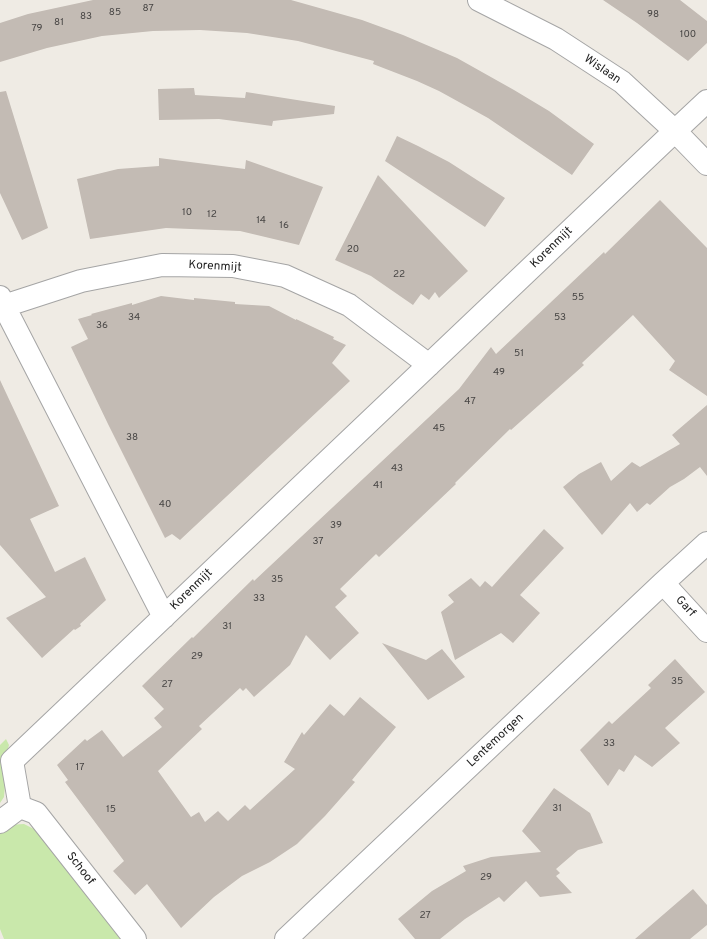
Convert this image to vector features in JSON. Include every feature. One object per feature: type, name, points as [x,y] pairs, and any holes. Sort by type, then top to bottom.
[{"type":"street","name":"Wislaan","points":[[479,0],[563,43],[622,82],[675,131],[707,164]]},
{"type":"street","name":"Korenmijt","points":[[20,807],[12,761],[707,101]]},
{"type":"street","name":"Korenmijt","points":[[164,617],[2,301],[82,280],[162,265],[233,266],[285,276],[349,305],[429,365]]},
{"type":"street","name":"Lentemorgen","points":[[286,939],[707,543]]},
{"type":"street","name":"Garf","points":[[663,583],[707,631]]},
{"type":"street","points":[[0,822],[20,807]]},
{"type":"street","name":"Schoof","points":[[20,807],[36,813],[135,939]]},
{"type":"green space","points":[[6,739],[9,745],[4,763],[4,797],[0,803],[0,745]]},
{"type":"green space","points":[[24,824],[40,832],[121,939],[4,939],[0,929],[0,832],[8,825]]},
{"type":"building","points":[[93,0],[291,0],[362,20],[403,35],[457,58],[549,111],[594,144],[572,175],[488,118],[439,91],[373,64],[374,61],[298,41],[247,33],[200,30],[153,31],[102,36],[47,48],[0,62],[0,23],[28,14]]},
{"type":"building","points":[[603,0],[680,0],[707,21],[707,43],[688,61]]},
{"type":"building","points":[[194,88],[195,95],[245,98],[246,92],[335,106],[334,114],[273,121],[272,126],[219,119],[159,120],[158,89]]},
{"type":"building","points":[[6,91],[48,228],[22,240],[0,193],[0,92]]},
{"type":"building","points":[[397,136],[449,162],[505,198],[485,227],[385,161]]},
{"type":"building","points":[[159,158],[245,169],[246,160],[323,187],[299,245],[240,231],[166,228],[90,239],[77,179],[118,169],[159,166]]},
{"type":"building","points":[[378,175],[468,271],[439,298],[435,292],[429,300],[421,294],[413,305],[371,276],[335,260]]},
{"type":"building","points":[[660,200],[707,248],[707,396],[669,370],[675,361],[633,315],[582,363],[584,365],[511,430],[510,429],[455,483],[456,484],[379,557],[376,554],[340,589],[347,596],[335,607],[359,633],[330,660],[306,635],[290,665],[254,697],[246,688],[243,691],[240,688],[199,726],[202,729],[158,771],[191,817],[199,812],[205,822],[218,811],[228,821],[245,805],[250,810],[295,769],[284,762],[302,732],[304,735],[330,704],[344,716],[360,697],[396,727],[352,780],[355,782],[325,816],[297,844],[270,862],[242,876],[214,897],[181,928],[147,884],[135,895],[113,871],[124,861],[65,782],[68,780],[57,765],[85,739],[87,741],[102,730],[123,757],[162,727],[154,718],[164,709],[142,686],[253,579],[254,581],[459,389],[491,347],[496,354],[604,252],[605,254]]},
{"type":"building","points":[[161,296],[269,306],[334,337],[333,339],[346,345],[332,363],[350,381],[180,540],[172,534],[165,538],[71,347],[88,339],[78,319],[92,315],[91,314],[132,303],[132,305]]},
{"type":"building","points":[[0,380],[59,506],[30,519],[55,572],[85,557],[106,600],[80,624],[81,626],[75,630],[74,629],[42,658],[6,618],[46,597],[0,545]]},
{"type":"building","points":[[707,405],[707,476],[700,467],[670,487],[650,505],[647,503],[637,512],[630,503],[602,535],[563,487],[579,474],[601,462],[611,481],[632,462],[640,467],[680,444],[672,435]]},
{"type":"building","points":[[544,529],[564,548],[520,595],[540,613],[513,643],[501,633],[455,660],[441,612],[454,602],[448,595],[471,578],[480,587],[485,581],[492,587]]},
{"type":"building","points":[[382,643],[426,660],[442,649],[465,677],[428,700]]},
{"type":"building","points":[[675,659],[705,692],[665,728],[680,743],[652,767],[635,755],[624,772],[619,769],[608,786],[580,750],[609,721],[612,724],[651,688],[648,685]]},
{"type":"building","points":[[554,788],[590,813],[603,843],[578,850],[556,869],[560,873],[556,876],[572,893],[540,897],[526,881],[504,902],[499,897],[465,919],[440,939],[415,939],[398,919],[432,891],[466,871],[463,866],[491,857],[541,852],[522,831]]},
{"type":"building","points":[[693,889],[707,905],[707,925],[690,939],[635,939]]}]
